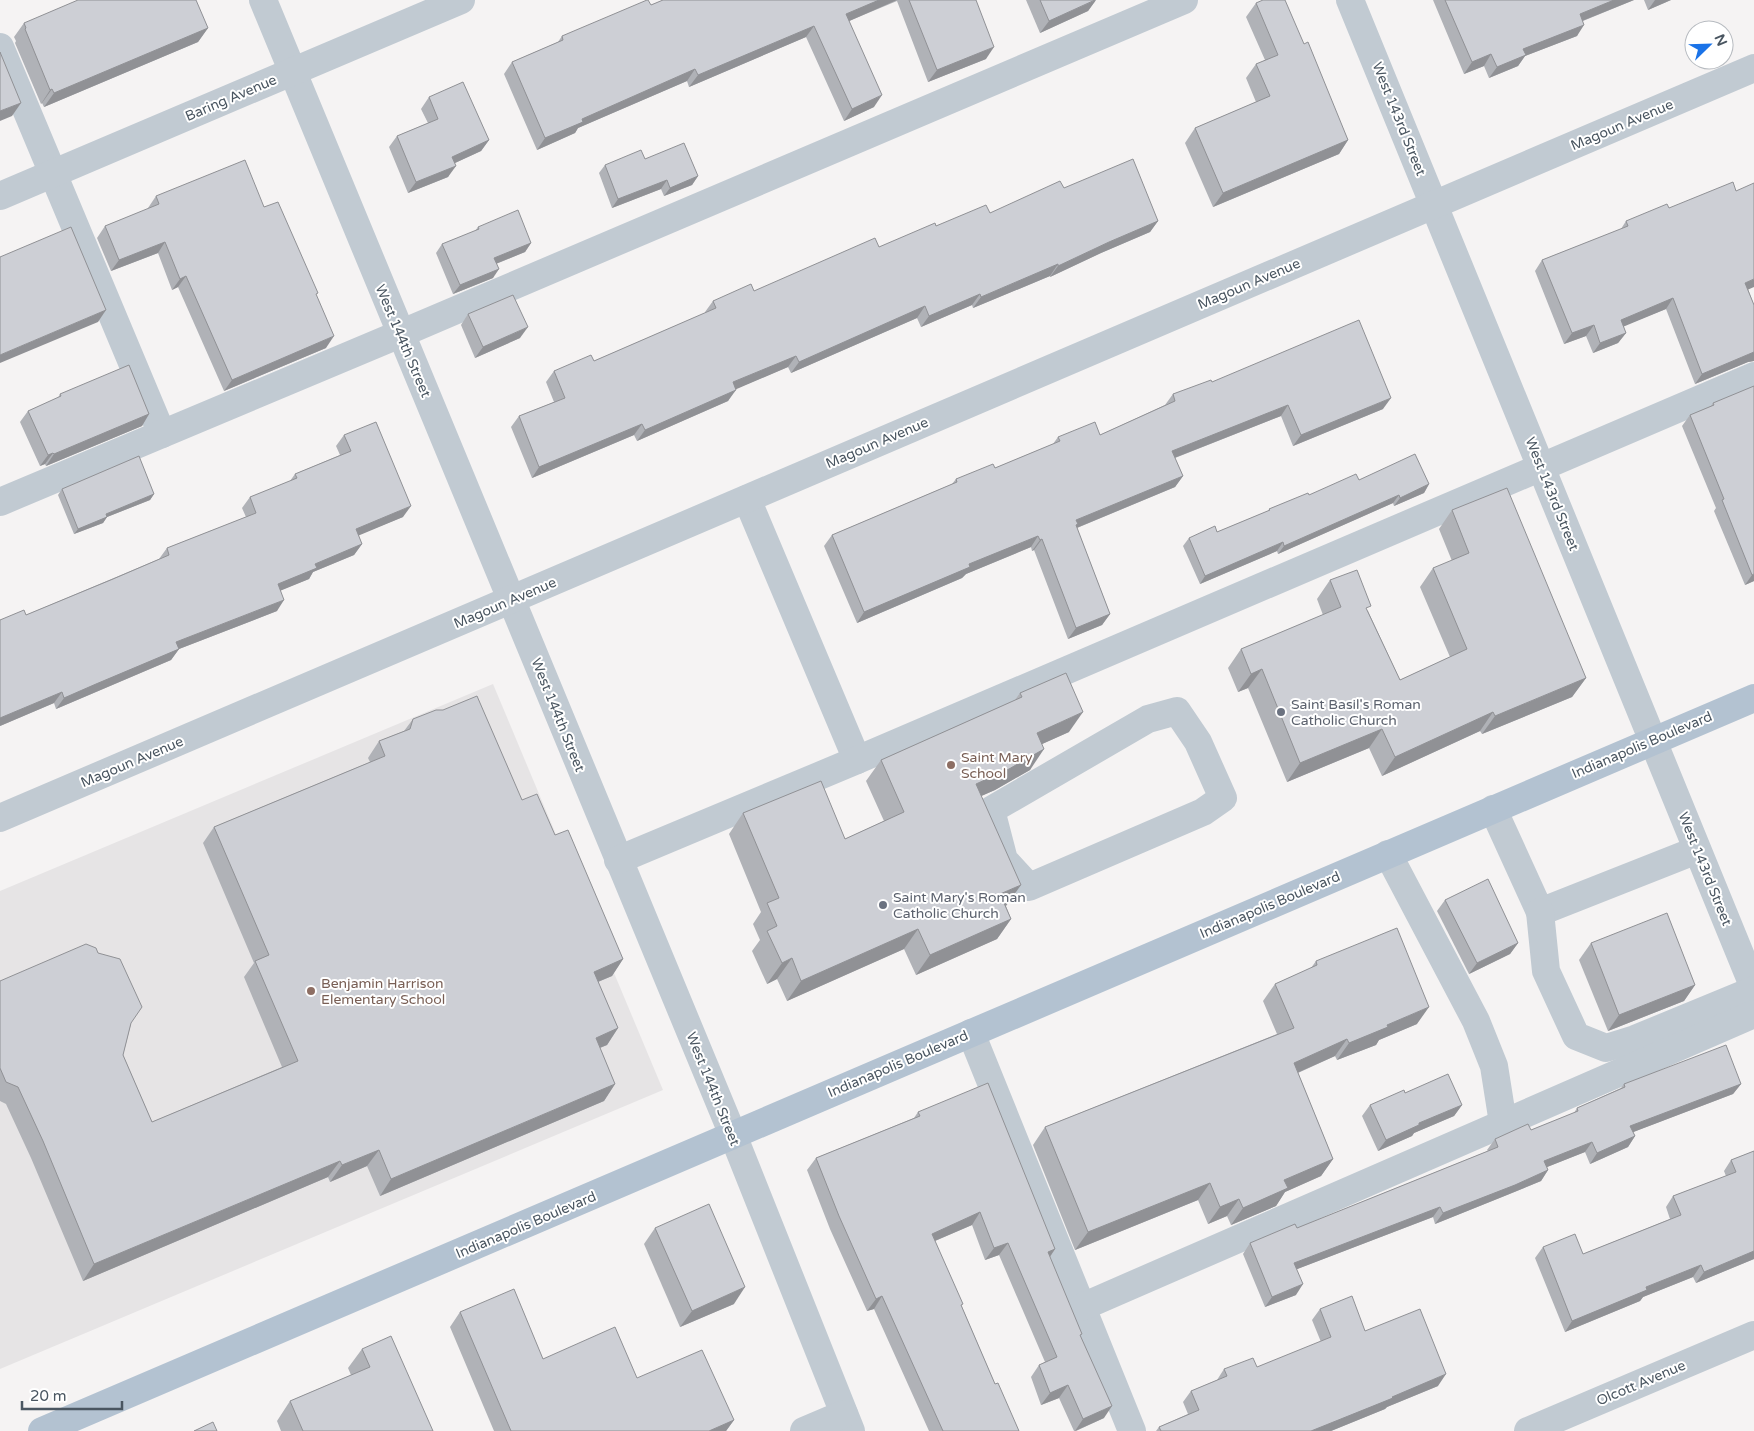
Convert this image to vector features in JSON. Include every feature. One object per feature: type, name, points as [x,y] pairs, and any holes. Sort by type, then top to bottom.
[{"type":"main road","name":"Indianapolis Boulevard","points":[[44,1431],[1754,698]]},
{"type":"street","name":"West 144th Street","points":[[263,0],[733,1135],[848,1422]]},
{"type":"street","name":"Baring Avenue","points":[[0,196],[461,0]]},
{"type":"street","points":[[0,502],[1184,0]]},
{"type":"street","name":"West 143rd Street","points":[[1350,0],[1754,989]]},
{"type":"street","points":[[0,47],[162,434]]},
{"type":"street","name":"Magoun Avenue","points":[[0,818],[1754,68]]},
{"type":"street","points":[[618,860],[857,760],[1754,376]]},
{"type":"street","points":[[747,499],[857,760]]},
{"type":"street","points":[[1177,711],[1198,742],[1224,798],[1203,812],[1030,887],[1004,860],[991,810],[1148,719],[1177,711]]},
{"type":"street","points":[[1493,809],[1540,912],[1546,971],[1576,1036],[1606,1048],[1754,989]]},
{"type":"street","points":[[1540,912],[1697,850]]},
{"type":"street","points":[[1388,854],[1476,1020],[1494,1066],[1503,1123]]},
{"type":"street","points":[[1082,1307],[1754,1014]]},
{"type":"street","points":[[971,1033],[1132,1431]]},
{"type":"street","name":"Olcott Avenue","points":[[1528,1431],[1754,1335]]},
{"type":"street","points":[[804,1431],[848,1422]]},
{"type":"shaded area","name":"Benjamin Harrison Elementary School","points":[[493,684],[663,1090],[0,1369],[0,891]]},
{"type":"building","points":[[78,0],[196,0],[208,28],[54,93],[52,89],[50,90],[24,23]]},
{"type":"building","points":[[647,0],[651,5],[663,0],[879,0],[846,14],[882,95],[852,109],[814,26],[698,75],[695,69],[582,119],[583,122],[545,138],[512,62],[563,40],[562,36]]},
{"type":"building","points":[[909,0],[976,0],[994,47],[937,70]]},
{"type":"building","points":[[1040,0],[1095,0],[1049,21]]},
{"type":"building","points":[[1263,0],[1285,0],[1304,44],[1308,42],[1348,140],[1223,193],[1195,128],[1270,96],[1256,64],[1278,55],[1256,3]]},
{"type":"building","points":[[1445,0],[1614,0],[1580,14],[1584,25],[1523,49],[1526,55],[1497,67],[1491,54],[1472,62]]},
{"type":"building","points":[[0,52],[21,103],[0,111]]},
{"type":"building","points":[[463,82],[489,140],[452,157],[456,166],[416,182],[397,136],[438,119],[429,97]]},
{"type":"building","points":[[684,143],[698,176],[670,188],[667,180],[618,199],[605,165],[641,150],[645,159]]},
{"type":"building","points":[[1133,159],[1158,221],[1058,266],[1058,264],[981,297],[980,294],[929,316],[925,306],[799,362],[796,356],[733,382],[736,390],[645,430],[642,424],[539,467],[519,416],[565,398],[554,371],[591,355],[594,361],[716,308],[713,301],[751,284],[754,291],[875,238],[879,247],[935,223],[936,226],[986,205],[990,213],[1060,181],[1064,188]]},
{"type":"building","points":[[245,160],[264,207],[278,202],[318,293],[316,294],[334,336],[232,380],[186,276],[180,279],[165,242],[119,260],[105,226],[159,204],[156,196]]},
{"type":"building","points":[[1733,182],[1736,191],[1754,183],[1754,279],[1745,283],[1754,305],[1754,352],[1702,374],[1673,298],[1621,320],[1626,333],[1600,343],[1594,325],[1572,333],[1542,260],[1628,226],[1626,221],[1667,204],[1669,208]]},
{"type":"building","points":[[518,210],[531,243],[494,258],[499,269],[460,285],[442,244]]},
{"type":"building","points":[[71,227],[106,310],[0,355],[0,257]]},
{"type":"building","points":[[513,295],[528,327],[483,347],[468,314]]},
{"type":"building","points":[[1359,320],[1391,398],[1301,435],[1288,405],[1172,451],[1183,476],[1076,520],[1078,524],[1076,525],[1110,614],[1076,628],[1042,539],[1040,540],[1038,536],[969,564],[970,567],[864,612],[832,535],[957,482],[956,479],[993,464],[995,468],[1060,441],[1058,437],[1095,422],[1100,435],[1175,401],[1173,394],[1211,380],[1212,382]]},
{"type":"building","points":[[129,365],[149,414],[48,455],[28,411],[61,396],[60,394]]},
{"type":"building","points":[[1754,386],[1754,574],[1752,575],[1690,415]]},
{"type":"building","points":[[376,422],[411,506],[356,529],[362,544],[315,564],[317,568],[278,584],[284,600],[176,642],[179,649],[64,698],[62,692],[0,718],[0,620],[24,610],[26,615],[113,579],[169,555],[167,548],[256,513],[250,497],[297,478],[295,474],[351,451],[344,435]]},
{"type":"building","points":[[1415,454],[1429,484],[1400,498],[1399,495],[1284,546],[1283,542],[1205,576],[1189,538],[1215,526],[1217,532],[1356,474],[1359,480]]},
{"type":"building","points":[[139,456],[154,494],[106,514],[107,517],[78,529],[62,489]]},
{"type":"building","points":[[1507,488],[1586,678],[1495,716],[1493,712],[1395,757],[1382,729],[1300,763],[1262,669],[1251,674],[1241,649],[1341,607],[1330,580],[1357,570],[1371,606],[1366,608],[1400,680],[1467,649],[1433,568],[1469,553],[1452,510]]},
{"type":"building","points":[[1066,673],[1083,712],[1037,733],[1044,749],[1009,769],[976,784],[1021,885],[1000,894],[1011,919],[930,955],[918,929],[801,981],[792,958],[782,963],[767,931],[777,926],[767,903],[779,898],[743,813],[821,781],[845,839],[904,812],[881,760],[1022,697],[1020,693]]},
{"type":"building","name":"Benjamin Harrison Elementary School","points":[[477,696],[522,800],[537,794],[555,835],[568,830],[623,959],[594,972],[618,1028],[596,1038],[615,1084],[391,1179],[379,1150],[342,1165],[340,1161],[94,1264],[43,1141],[18,1087],[6,1082],[0,1068],[0,981],[86,944],[96,948],[98,953],[120,959],[142,1007],[131,1023],[123,1055],[152,1122],[298,1061],[255,961],[269,955],[214,827],[385,756],[379,741],[410,729],[413,719],[436,710],[443,710]]},
{"type":"building","points":[[1488,879],[1518,943],[1477,963],[1445,900]]},
{"type":"building","points":[[1667,913],[1695,985],[1619,1015],[1591,943]]},
{"type":"building","points":[[1397,928],[1429,1007],[1387,1025],[1388,1027],[1349,1043],[1347,1039],[1294,1063],[1333,1159],[1284,1180],[1288,1188],[1243,1208],[1239,1199],[1220,1207],[1210,1183],[1088,1232],[1045,1127],[1294,1028],[1275,984],[1317,965],[1316,961]]},
{"type":"building","points":[[1726,1045],[1741,1084],[1630,1126],[1635,1136],[1597,1153],[1592,1142],[1544,1161],[1548,1170],[1515,1185],[1443,1213],[1440,1207],[1294,1263],[1303,1284],[1272,1297],[1250,1243],[1295,1224],[1297,1228],[1498,1147],[1495,1139],[1528,1124],[1531,1130],[1578,1111],[1577,1108],[1625,1087],[1624,1084]]},
{"type":"building","points":[[1448,1074],[1462,1105],[1419,1123],[1419,1125],[1386,1140],[1370,1105],[1404,1090],[1405,1093]]},
{"type":"building","points":[[988,1083],[1055,1249],[1048,1252],[1082,1334],[1080,1335],[1112,1406],[1083,1419],[1068,1385],[1050,1393],[1039,1365],[1057,1357],[1008,1243],[994,1248],[980,1212],[932,1234],[995,1384],[998,1383],[1019,1431],[943,1431],[882,1296],[876,1299],[839,1216],[816,1158],[920,1116],[918,1112]]},
{"type":"building","points":[[1754,1151],[1754,1251],[1704,1272],[1701,1265],[1646,1287],[1647,1290],[1572,1321],[1543,1247],[1575,1234],[1583,1254],[1681,1215],[1673,1196],[1736,1172],[1731,1160]]},
{"type":"building","points":[[709,1204],[745,1287],[692,1311],[655,1228]]},
{"type":"building","points":[[514,1289],[543,1359],[615,1327],[637,1378],[702,1350],[734,1420],[709,1431],[511,1431],[460,1312]]},
{"type":"building","points":[[1352,1296],[1365,1331],[1420,1309],[1446,1374],[1311,1431],[1161,1431],[1159,1427],[1199,1410],[1191,1391],[1227,1376],[1224,1369],[1253,1358],[1257,1367],[1331,1337],[1320,1309]]},
{"type":"building","points":[[391,1336],[433,1431],[303,1431],[290,1401],[370,1367],[362,1349]]},
{"type":"building","points":[[213,1422],[217,1431],[194,1431]]},
{"type":"place","name":"Saint Basil's Roman Catholic Church","points":[[1281,712]]},
{"type":"place","name":"Saint Mary School","points":[[951,765]]},
{"type":"place","name":"Saint Mary's Roman Catholic Church","points":[[883,905]]},
{"type":"place","name":"Benjamin Harrison Elementary School","points":[[311,991]]}]
